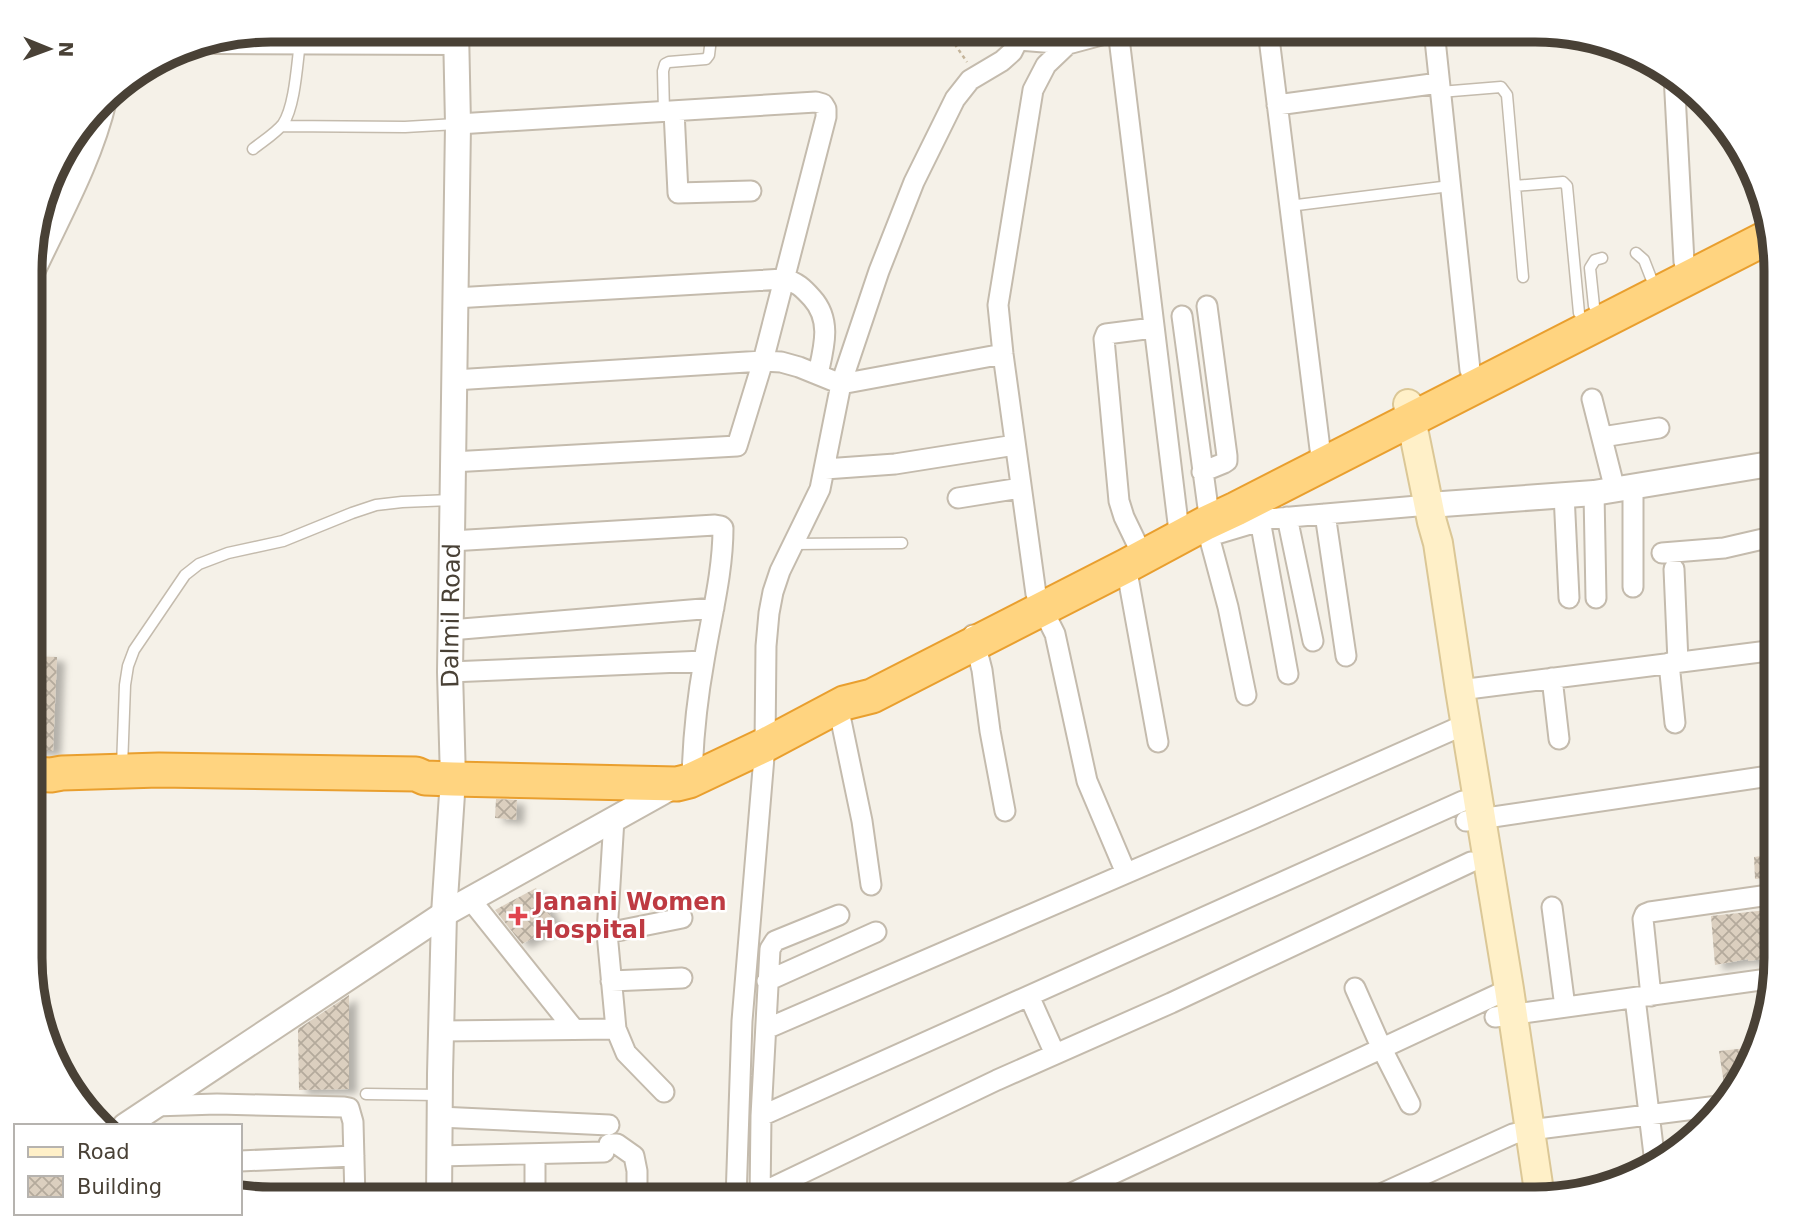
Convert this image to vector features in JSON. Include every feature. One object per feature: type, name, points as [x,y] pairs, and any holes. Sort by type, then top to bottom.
[{"type":"highway","points":[[1409,411],[1469,370],[1587,310],[1643,266],[1684,262],[1760,226]]},
{"type":"highway","points":[[42,775],[61,781],[159,777],[351,780],[416,774],[439,779],[684,781],[765,745],[841,704],[872,696],[973,635],[1409,411],[1762,240]]},
{"type":"highway","points":[[42,775],[122,771],[159,777]]},
{"type":"main road","points":[[1409,411],[1438,543],[1460,690],[1460,727]]},
{"type":"main road","points":[[1430,513],[1429,553],[1460,727],[1470,814],[1521,1132],[1522,1187]]},
{"type":"main road","points":[[1470,814],[1471,862],[1502,1004]]},
{"type":"main road","points":[[1521,1132],[1537,1187]]},
{"type":"street","name":"Dalmil Road","points":[[439,1187],[444,914],[439,779],[450,672],[458,124],[456,42]]},
{"type":"street","points":[[736,1187],[742,1021],[765,745],[769,613],[780,571],[820,489],[841,384],[879,271],[914,182],[962,89],[977,75],[1002,61],[1012,52],[1017,42]]},
{"type":"street","points":[[1058,42],[1075,42]]},
{"type":"street","points":[[1120,42],[1153,328],[1201,520],[1228,607],[1246,695]]},
{"type":"street","points":[[1269,42],[1321,458]]},
{"type":"street","points":[[1435,42],[1469,370]]},
{"type":"street","points":[[1068,44],[1046,65],[1033,90],[998,305],[1021,488],[1040,601],[1055,634],[1087,780],[1126,873]]},
{"type":"street","points":[[1277,105],[1439,87]]},
{"type":"street","points":[[1675,90],[1684,262]]},
{"type":"street","points":[[453,462],[737,446],[763,361],[826,117],[826,108],[817,102],[458,124]]},
{"type":"street","points":[[669,111],[678,193],[751,191]]},
{"type":"street","points":[[44,247],[83,163],[100,119]]},
{"type":"street","points":[[455,298],[784,279],[802,288],[821,308],[825,346],[818,374]]},
{"type":"street","points":[[1202,472],[1227,461],[1207,306]]},
{"type":"street","points":[[1182,316],[1202,472],[1201,520]]},
{"type":"street","points":[[1153,328],[1106,334],[1104,339],[1119,501],[1132,555],[1158,742]]},
{"type":"street","points":[[454,380],[763,361],[781,362],[841,384],[1003,354]]},
{"type":"street","points":[[1592,399],[1614,490],[1633,587]]},
{"type":"street","points":[[1602,438],[1659,428]]},
{"type":"street","points":[[825,469],[895,464],[1015,445]]},
{"type":"street","points":[[1201,520],[1260,520],[1325,514],[1430,513],[1564,494],[1614,490],[1764,465]]},
{"type":"street","points":[[958,498],[1021,488]]},
{"type":"street","points":[[1596,598],[1614,490]]},
{"type":"street","points":[[1564,494],[1569,598]]},
{"type":"street","points":[[1325,514],[1346,656]]},
{"type":"street","points":[[1287,517],[1313,641]]},
{"type":"street","points":[[1260,520],[1289,674]]},
{"type":"street","points":[[128,1124],[444,914],[684,781],[714,608],[723,528],[451,541]]},
{"type":"street","points":[[1675,723],[1668,561],[1764,539]]},
{"type":"street","points":[[450,630],[714,608]]},
{"type":"street","points":[[973,635],[1005,811]]},
{"type":"street","points":[[1460,690],[1764,652]]},
{"type":"street","points":[[450,672],[704,661]]},
{"type":"street","points":[[1552,678],[1559,740]]},
{"type":"street","points":[[841,704],[871,884]]},
{"type":"street","points":[[765,1030],[1460,727]]},
{"type":"street","points":[[761,1116],[1235,902],[1470,814],[1764,777]]},
{"type":"street","points":[[614,818],[607,933],[617,1029],[626,1052],[664,1093]]},
{"type":"street","points":[[778,1187],[997,1080],[1171,1003],[1471,862]]},
{"type":"street","points":[[1655,1153],[1643,997],[1645,914],[1764,896]]},
{"type":"street","points":[[470,899],[574,1029]]},
{"type":"street","points":[[1552,907],[1565,1007]]},
{"type":"street","points":[[760,1187],[770,949],[775,941],[839,915]]},
{"type":"street","points":[[607,933],[682,918]]},
{"type":"street","points":[[767,981],[876,932]]},
{"type":"street","points":[[611,981],[682,978]]},
{"type":"street","points":[[1085,1187],[1382,1049],[1502,1004],[1565,1007],[1763,980]]},
{"type":"street","points":[[1355,988],[1410,1104]]},
{"type":"street","points":[[1029,996],[1055,1054]]},
{"type":"street","points":[[441,1031],[617,1029]]},
{"type":"street","points":[[154,1106],[217,1104],[349,1108],[355,1187]]},
{"type":"street","points":[[440,1106],[617,1144],[634,1156],[637,1187]]},
{"type":"street","points":[[1408,1187],[1521,1132],[1708,1107]]},
{"type":"street","points":[[439,1156],[535,1154],[607,1141]]},
{"type":"street","points":[[535,1154],[535,1187]]},
{"type":"street","points":[[242,1161],[354,1156]]},
{"type":"lane","points":[[253,149],[282,126],[291,103],[300,42]]},
{"type":"lane","points":[[669,111],[663,71],[665,64],[706,60],[711,42]]},
{"type":"lane","points":[[1439,87],[1502,87],[1507,95],[1523,277]]},
{"type":"lane","points":[[282,126],[405,127],[458,124]]},
{"type":"lane","points":[[1515,186],[1563,182],[1567,186],[1587,310]]},
{"type":"lane","points":[[1289,206],[1450,186]]},
{"type":"lane","points":[[1587,310],[1590,268],[1595,260],[1602,258]]},
{"type":"lane","points":[[122,771],[128,666],[134,650],[185,575],[199,565],[228,553],[283,541],[376,505],[452,500]]},
{"type":"lane","points":[[793,544],[902,543]]},
{"type":"lane","points":[[366,1094],[440,1106]]},
{"type":"path","points":[[955,42],[977,75]]},
{"type":"building","points":[[42,656],[57,657],[53,751],[42,750]]},
{"type":"building","points":[[496,799],[517,800],[516,820],[495,818]]},
{"type":"building","points":[[1764,856],[1764,878],[1755,879],[1754,857]]},
{"type":"building","points":[[536,888],[556,926],[522,944],[495,910]]},
{"type":"building","points":[[1764,910],[1764,959],[1715,965],[1711,916]]},
{"type":"building","points":[[349,995],[349,1089],[299,1090],[298,1029]]},
{"type":"building","points":[[1745,1048],[1724,1086],[1719,1051]]},
{"type":"place","name":"Janani Women Hospital","points":[[518,916]]}]
